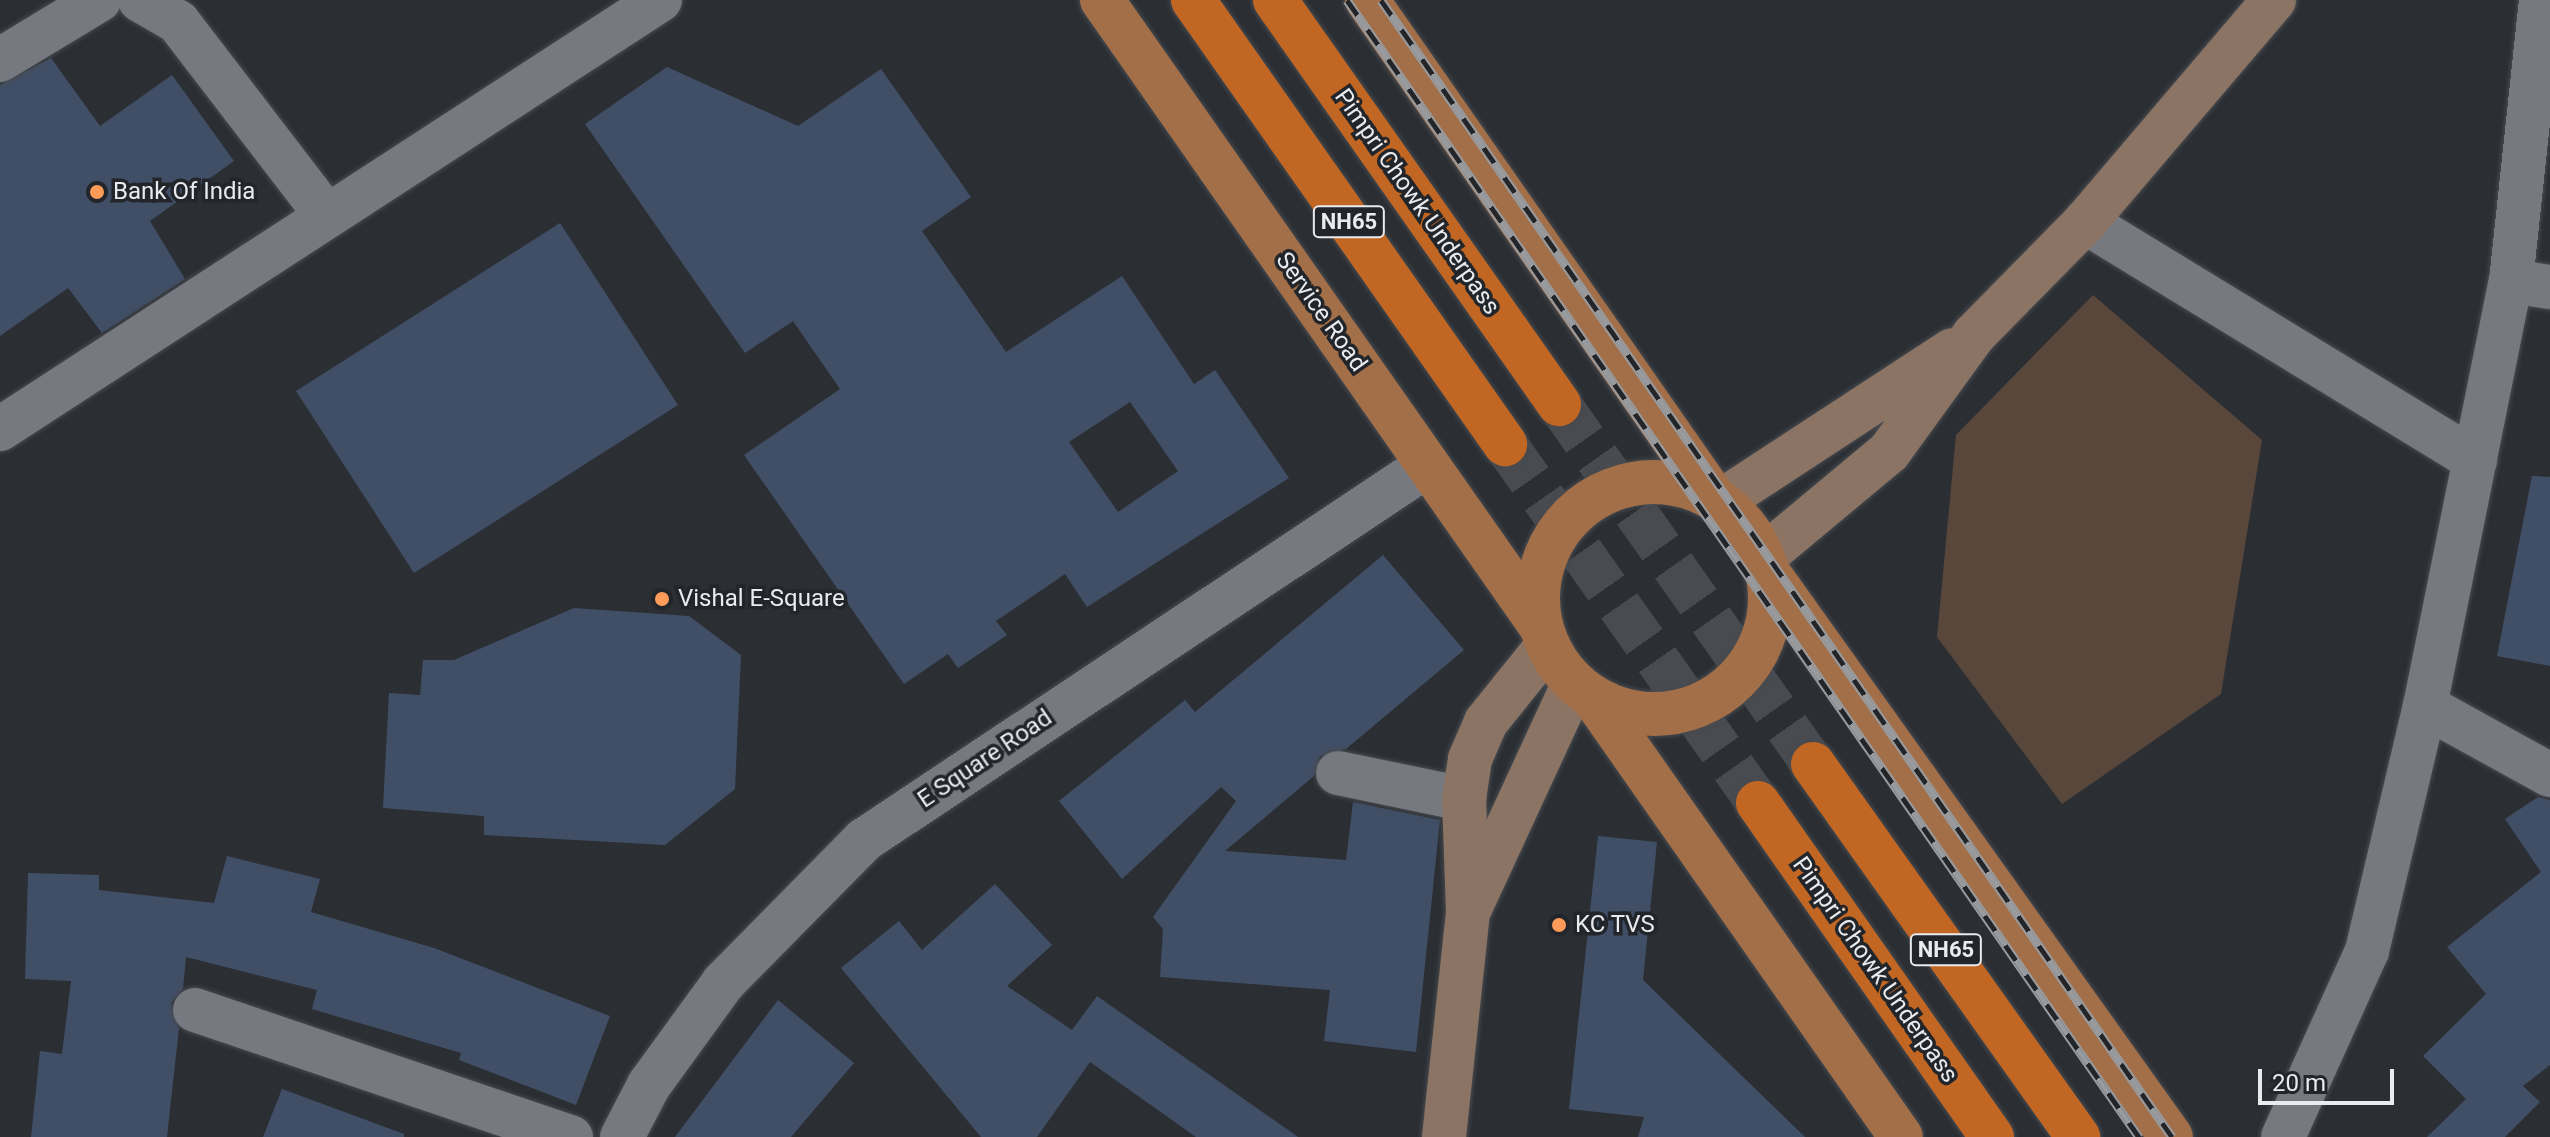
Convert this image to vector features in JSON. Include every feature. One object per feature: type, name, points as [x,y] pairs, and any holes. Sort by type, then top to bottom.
[{"type":"highway","name":"NH65","points":[[1193,0],[1505,444]]},
{"type":"highway","name":"Pimpri Chowk Underpass","points":[[1275,0],[1559,404]]},
{"type":"highway","name":"NH65","points":[[1813,764],[2078,1137]]},
{"type":"highway","name":"Pimpri Chowk Underpass","points":[[1758,803],[1992,1137]]},
{"type":"main road","name":"Service Road","points":[[1102,0],[1544,635]]},
{"type":"main road","points":[[1367,0],[1718,501],[1749,529],[1765,564],[2171,1137]]},
{"type":"main road","points":[[1718,501],[1649,482],[1585,503],[1544,557],[1544,635],[1901,1137]]},
{"type":"main road","points":[[1583,690],[1658,714],[1722,692],[1763,638],[1765,564]]},
{"type":"street","points":[[0,60],[99,0]]},
{"type":"street","points":[[140,0],[178,22],[324,212]]},
{"type":"street","points":[[0,429],[324,212],[660,0]]},
{"type":"street","points":[[1765,564],[1889,452],[1974,335],[2085,222],[2274,0]]},
{"type":"street","points":[[2283,1137],[2367,951],[2425,706],[2475,460],[2531,284],[2541,0]]},
{"type":"street","points":[[2085,222],[2475,460]]},
{"type":"street","points":[[1718,501],[1974,335]]},
{"type":"street","name":"E Square Road","points":[[622,1137],[649,1085],[723,983],[864,840],[1428,465]]},
{"type":"street","points":[[1444,1137],[1468,912],[1464,799],[1486,722],[1544,635]]},
{"type":"street","points":[[1468,912],[1583,690]]},
{"type":"street","points":[[2425,706],[2550,775]]},
{"type":"street","points":[[1338,773],[1464,799]]},
{"type":"street","points":[[195,1010],[571,1137]]},
{"type":"shaded area","points":[[2093,295],[2262,440],[2221,694],[2062,804],[1937,637],[1956,435]]},
{"type":"building","name":"Bank Of India","points":[[51,58],[100,126],[172,75],[234,161],[150,221],[185,279],[102,333],[68,288],[0,336],[0,85]]},
{"type":"building","points":[[667,67],[798,126],[881,69],[971,197],[922,231],[1006,352],[1122,276],[1194,384],[1215,370],[1289,478],[1087,607],[1065,574],[996,621],[1007,635],[958,668],[948,654],[904,684],[744,455],[840,389],[793,321],[745,353],[585,124]],"holes":[[[1130,402],[1178,471],[1118,512],[1069,442]]]},
{"type":"building","points":[[560,223],[678,405],[414,573],[296,391]]},
{"type":"building","points":[[2532,476],[2550,477],[2550,666],[2497,656]]},
{"type":"building","points":[[1383,555],[1464,650],[1346,749],[1320,756],[1314,776],[1225,851],[1346,860],[1353,802],[1440,820],[1416,1052],[1324,1041],[1330,990],[1160,977],[1163,929],[1153,917],[1236,801],[1221,787],[1122,879],[1059,801],[1185,700],[1195,712]]},
{"type":"building","points":[[574,608],[689,616],[741,655],[735,789],[665,845],[484,835],[484,816],[383,808],[389,693],[420,695],[423,660],[454,660]]},
{"type":"building","points":[[2538,797],[2550,800],[2550,1065],[2523,1086],[2540,1102],[2505,1137],[2427,1137],[2466,1099],[2423,1056],[2486,994],[2447,947],[2541,872],[2505,819]]},
{"type":"building","points":[[1598,836],[1657,842],[1643,980],[1805,1137],[1638,1137],[1644,1117],[1569,1109]]},
{"type":"building","points":[[227,856],[320,879],[311,912],[434,948],[610,1016],[576,1105],[459,1060],[461,1053],[312,1009],[317,990],[186,957],[183,989],[171,1003],[179,1028],[167,1137],[31,1137],[40,1051],[62,1054],[71,981],[25,979],[28,873],[99,875],[99,890],[214,903]]},
{"type":"building","points":[[995,884],[1052,945],[1007,986],[1072,1030],[1097,996],[1298,1137],[1196,1137],[1090,1062],[1037,1137],[981,1137],[841,968],[899,921],[922,950]]},
{"type":"building","points":[[778,1000],[854,1063],[791,1137],[675,1137]]},
{"type":"building","points":[[282,1089],[404,1134],[404,1137],[263,1137]]},
{"type":"tunnel","points":[[1559,404],[1813,764]]},
{"type":"tunnel","points":[[1505,444],[1758,803]]},
{"type":"railway","points":[[1347,0],[2139,1137]]},
{"type":"railway","points":[[1381,0],[2172,1137]]},
{"type":"place","name":"Bank Of India","points":[[97,192]]},
{"type":"place","name":"Vishal E-Square","points":[[662,599]]},
{"type":"place","name":"KC TVS","points":[[1559,925]]}]
